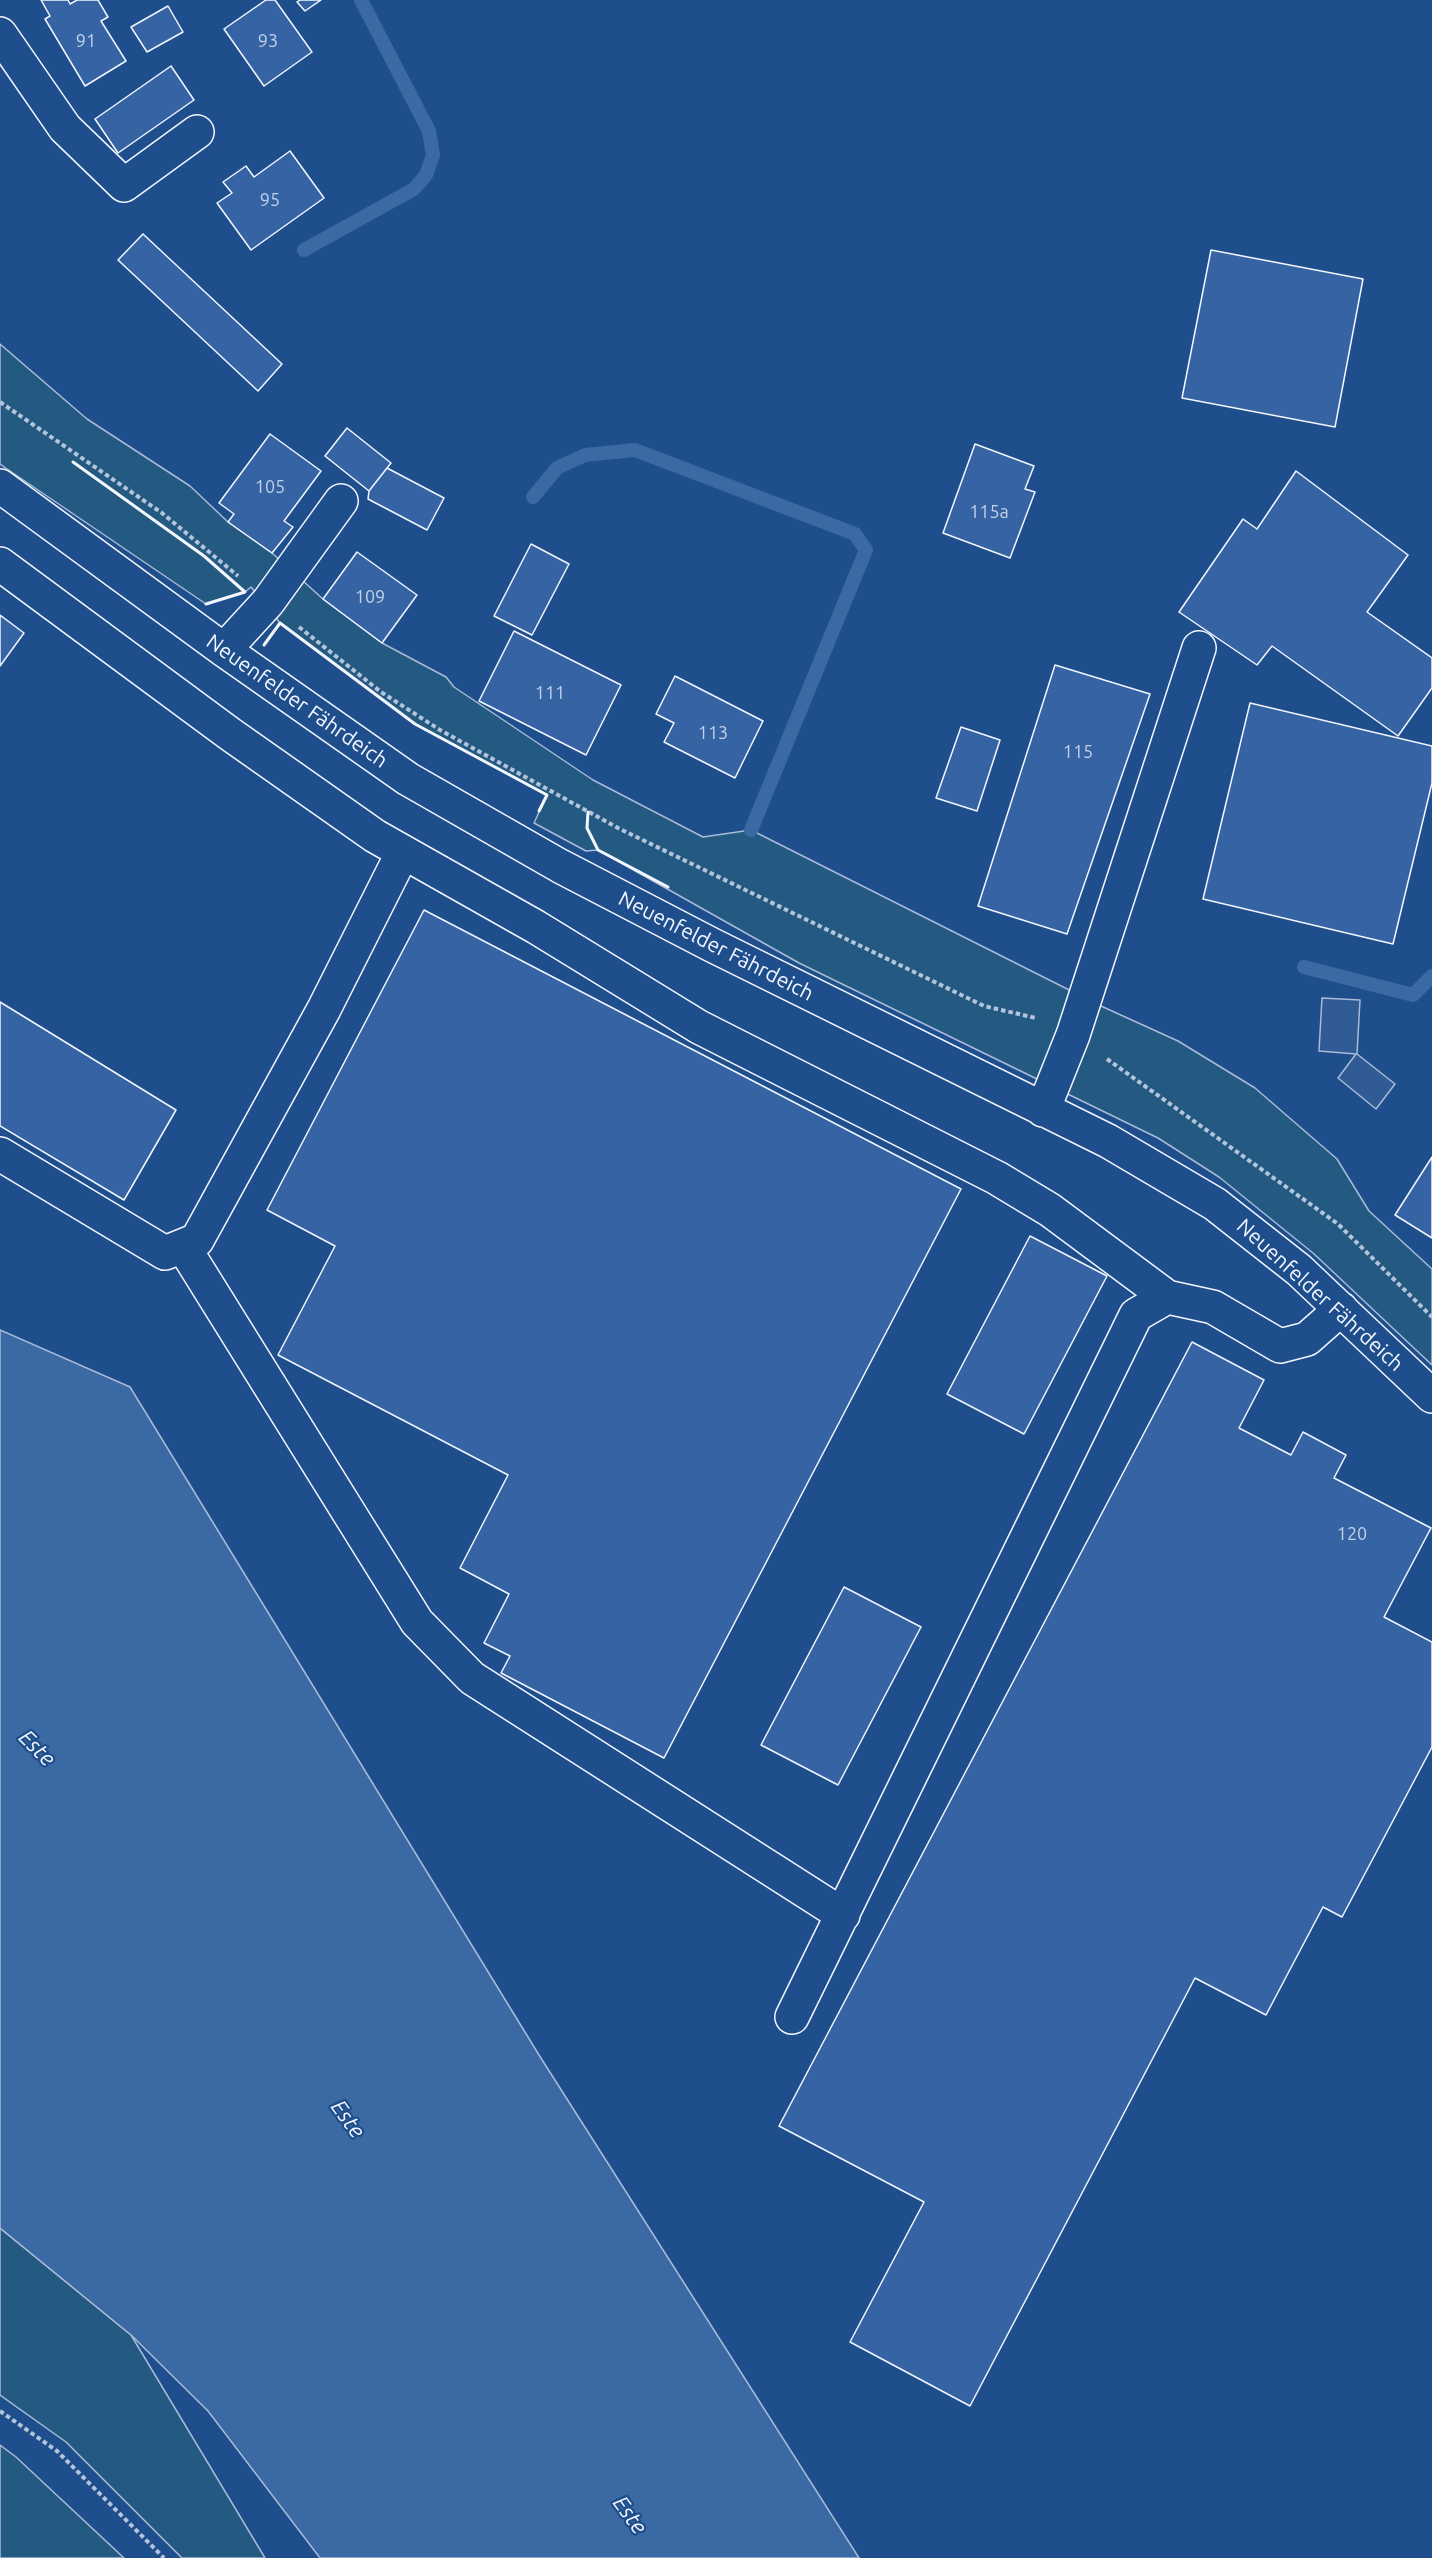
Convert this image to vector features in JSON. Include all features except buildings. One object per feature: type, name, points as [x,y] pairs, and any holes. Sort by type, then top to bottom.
[{"type":"street","points":[[0,34],[65,128],[124,185],[196,132]]},
{"type":"street","name":"Neuenfelder Fährdeich","points":[[0,486],[224,650],[408,779],[485,824],[712,945],[1138,1158],[1215,1204],[1266,1243],[1341,1309],[1432,1396]]},
{"type":"street","points":[[224,650],[268,602],[341,501]]},
{"type":"street","points":[[0,564],[231,734],[404,852],[536,927],[699,1027],[997,1178],[1050,1210],[1167,1297],[1213,1307],[1280,1346],[1307,1339],[1341,1309]]},
{"type":"street","points":[[1042,1110],[1072,1035],[1199,648]]},
{"type":"street","points":[[0,1154],[165,1253],[197,1240],[324,1009],[404,852]]},
{"type":"street","points":[[183,1246],[417,1622],[472,1678],[843,1915]]},
{"type":"street","points":[[792,2017],[1136,1315],[1167,1297]]},
{"type":"path","points":[[0,402],[162,513],[268,602],[381,692],[472,748],[618,828],[984,1006],[1046,1020],[1072,1035],[1338,1224],[1432,1317]]},
{"type":"path","points":[[0,2411],[57,2451],[164,2558]]},
{"type":"shaded area","points":[[0,344],[87,419],[190,486],[228,522],[272,553],[323,599],[382,643],[446,677],[454,687],[593,780],[703,837],[751,830],[1101,1006],[1178,1041],[1255,1088],[1337,1159],[1369,1211],[1432,1269],[1432,1365],[1313,1253],[1219,1177],[1158,1138],[799,963],[598,850],[586,851],[534,823],[547,795],[415,724],[280,623],[251,587],[245,592],[206,604],[0,464]]},
{"type":"shaded area","points":[[1322,998],[1360,1000],[1357,1054],[1395,1084],[1376,1109],[1338,1078],[1356,1054],[1319,1051]]},
{"type":"shaded area","points":[[0,2228],[131,2335],[265,2558],[182,2558],[66,2442],[0,2395]]},
{"type":"shaded area","points":[[0,2445],[16,2457],[124,2558],[0,2558]]},
{"type":"water","name":"Este","points":[[0,1330],[130,1387],[539,2055],[859,2558],[320,2558],[208,2411],[131,2335],[0,2228]]},
{"type":"waterway","points":[[304,250],[414,189],[426,175],[433,155],[429,131],[361,0]]},
{"type":"waterway","points":[[533,497],[557,468],[585,455],[635,450],[855,534],[866,550],[751,830]]},
{"type":"waterway","points":[[1304,967],[1413,995],[1432,976]]},
{"type":"wall","points":[[73,462],[204,556],[245,592],[206,604]]},
{"type":"wall","points":[[264,645],[280,623],[415,724],[547,795],[539,811]]},
{"type":"wall","points":[[588,812],[587,828],[598,850],[668,887]]}]
